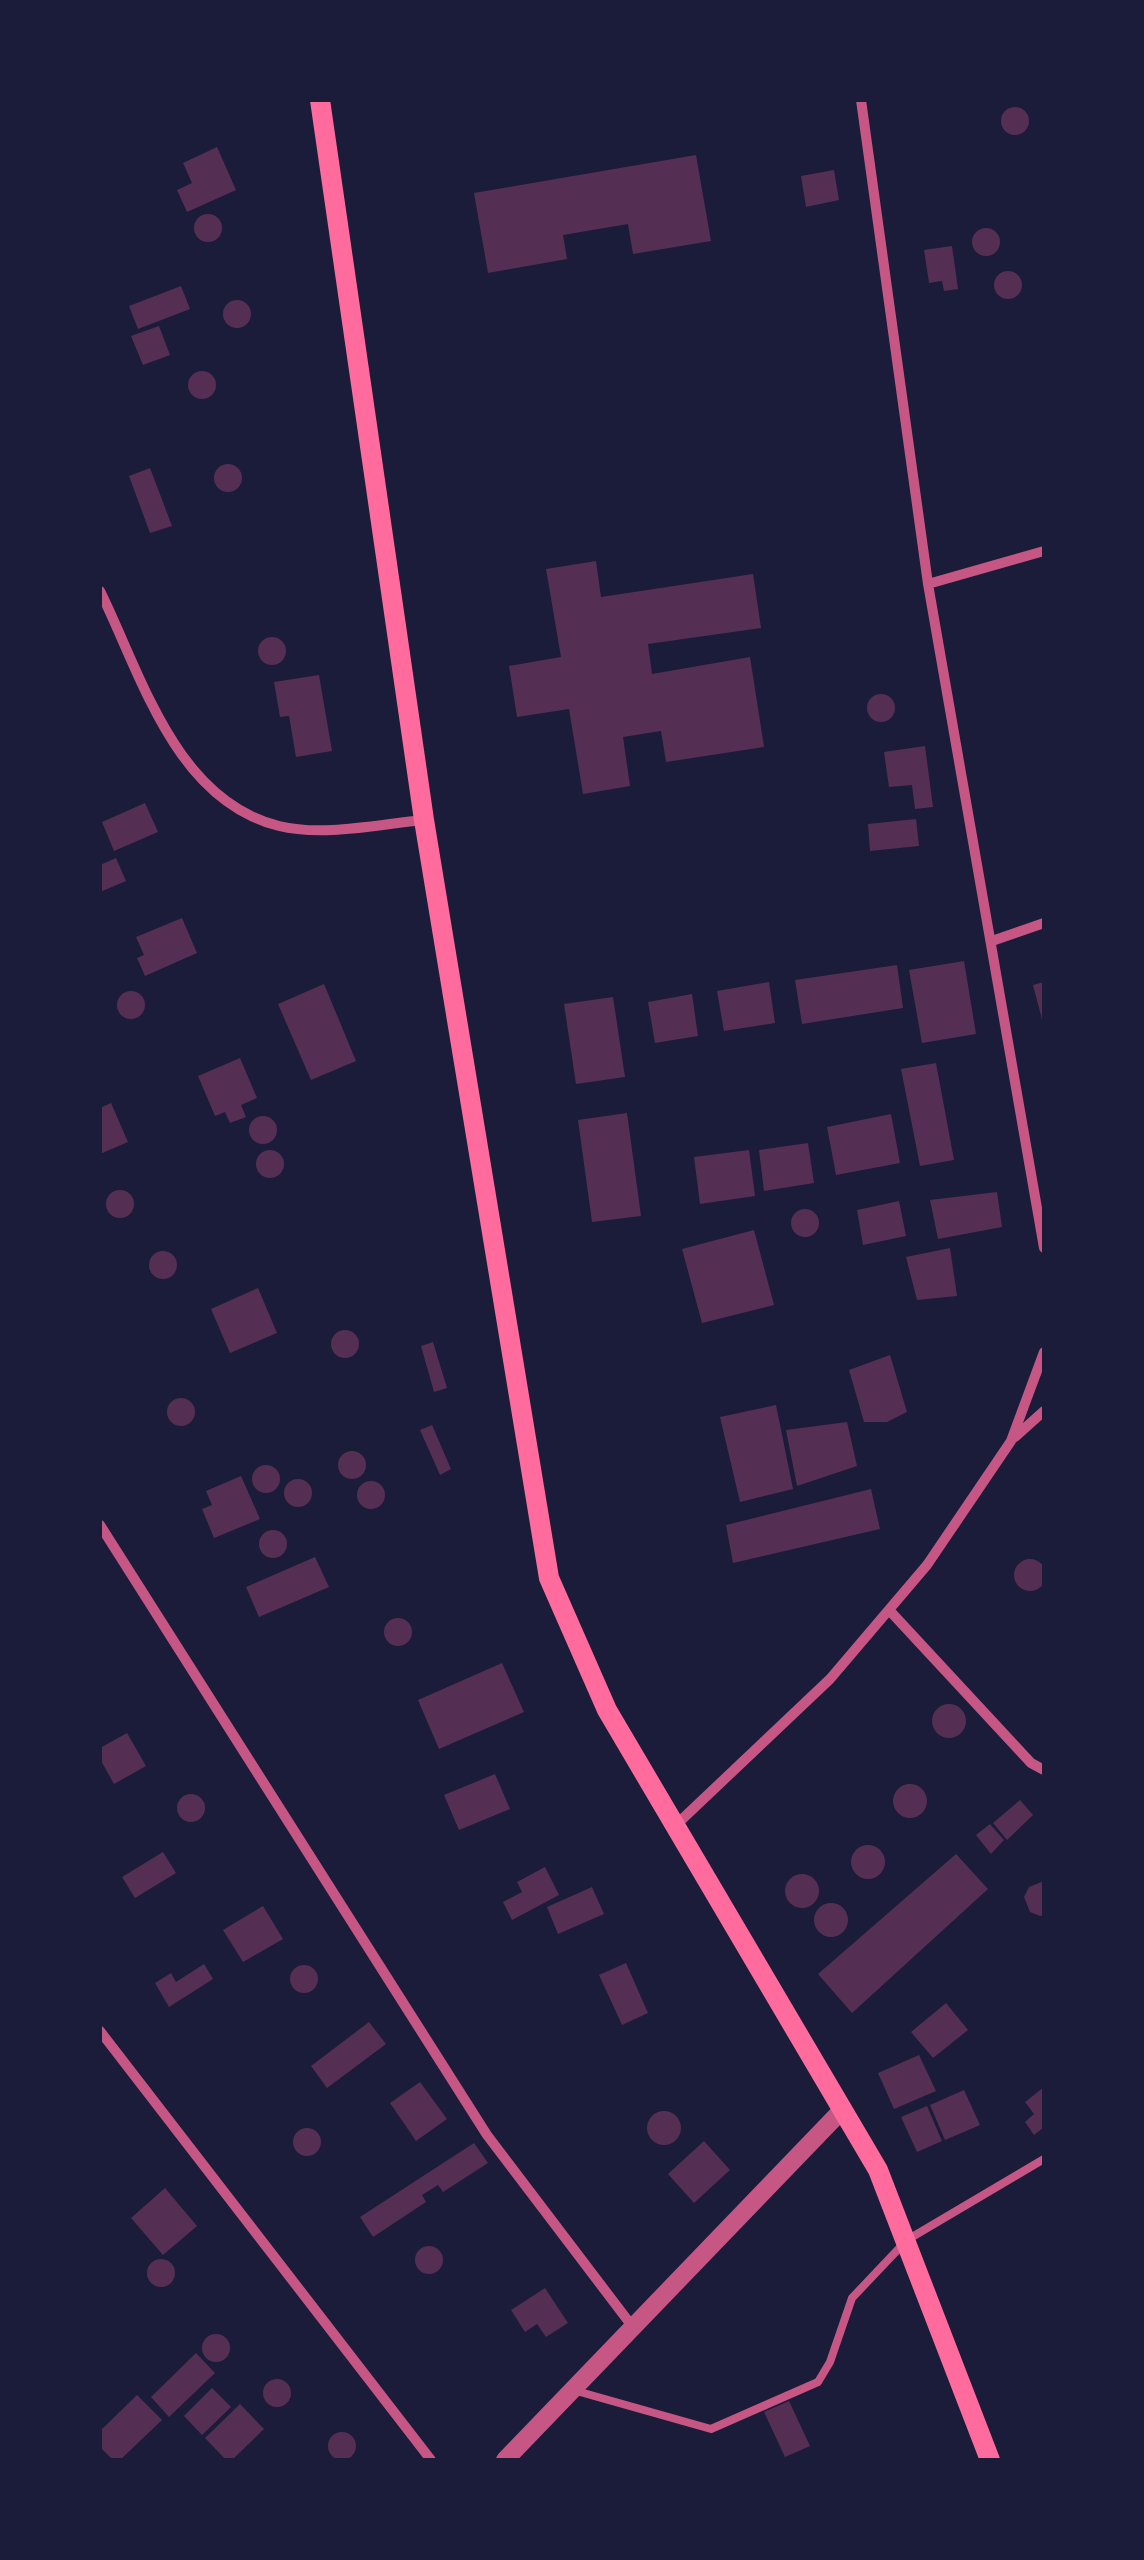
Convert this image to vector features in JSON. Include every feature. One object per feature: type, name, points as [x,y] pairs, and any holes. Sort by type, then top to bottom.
[{"type":"main road","points":[[320,100],[424,820],[549,1578],[607,1710],[878,2170],[990,2460]]},
{"type":"street","points":[[861,100],[928,584],[1044,1248]]},
{"type":"street","points":[[928,584],[1044,551]]},
{"type":"street","points":[[100,591],[178,752],[205,786],[244,813],[280,826],[322,829],[424,820]]},
{"type":"street","points":[[992,940],[1044,923]]},
{"type":"street","points":[[676,1825],[830,1679],[928,1565],[1011,1441],[1044,1352]]},
{"type":"street","points":[[1011,1441],[1044,1411]]},
{"type":"street","points":[[100,1526],[487,2135],[632,2326]]},
{"type":"street","points":[[890,1611],[1031,1764],[1044,1770]]},
{"type":"street","points":[[100,2031],[431,2460]]},
{"type":"street","points":[[505,2460],[844,2109]]},
{"type":"lane","points":[[573,2390],[711,2429],[818,2382],[830,2362],[852,2298],[907,2240],[1044,2159]]},
{"type":"building","points":[[1015,107],[1025,111],[1029,121],[1025,131],[1015,135],[1005,131],[1001,121],[1005,111]]},
{"type":"building","points":[[217,147],[236,190],[187,212],[177,190],[192,183],[183,163]]},
{"type":"building","points":[[696,155],[711,241],[633,254],[628,224],[563,235],[567,259],[488,273],[474,193]]},
{"type":"building","points":[[834,170],[839,200],[806,207],[801,176]]},
{"type":"building","points":[[208,214],[218,218],[222,228],[218,238],[208,242],[198,238],[194,228],[198,218]]},
{"type":"building","points":[[986,228],[996,232],[1000,242],[996,252],[986,256],[976,252],[972,242],[976,232]]},
{"type":"building","points":[[952,246],[958,289],[944,291],[942,281],[929,283],[924,250]]},
{"type":"building","points":[[1008,271],[1018,275],[1022,285],[1018,295],[1008,299],[998,295],[994,285],[998,275]]},
{"type":"building","points":[[181,286],[190,309],[138,329],[129,306]]},
{"type":"building","points":[[237,300],[247,304],[251,314],[247,324],[237,328],[227,324],[223,314],[227,304]]},
{"type":"building","points":[[159,326],[170,355],[143,365],[131,336]]},
{"type":"building","points":[[202,371],[212,375],[216,385],[212,395],[202,399],[192,395],[188,385],[192,375]]},
{"type":"building","points":[[228,464],[238,468],[242,478],[238,488],[228,492],[218,488],[214,478],[218,468]]},
{"type":"building","points":[[150,468],[172,526],[150,533],[129,476]]},
{"type":"building","points":[[596,561],[601,597],[753,574],[761,628],[648,644],[652,674],[750,657],[764,747],[666,762],[661,731],[623,737],[630,786],[583,794],[569,709],[517,717],[509,666],[561,657],[546,569]]},
{"type":"building","points":[[272,637],[282,641],[286,651],[282,661],[272,665],[262,661],[258,651],[262,641]]},
{"type":"building","points":[[319,675],[332,751],[296,757],[289,716],[280,717],[274,682]]},
{"type":"building","points":[[881,694],[891,698],[895,708],[891,718],[881,722],[871,718],[867,708],[871,698]]},
{"type":"building","points":[[925,746],[933,807],[915,809],[912,785],[889,787],[884,752]]},
{"type":"building","points":[[145,803],[158,832],[114,851],[102,822]]},
{"type":"building","points":[[916,819],[919,846],[870,851],[868,824]]},
{"type":"building","points":[[116,858],[126,881],[100,892],[100,865]]},
{"type":"building","points":[[182,918],[197,953],[145,976],[137,958],[144,955],[136,937]]},
{"type":"building","points":[[964,961],[976,1034],[922,1043],[909,970]]},
{"type":"building","points":[[897,965],[903,1008],[802,1024],[795,980]]},
{"type":"building","points":[[769,982],[775,1023],[724,1031],[717,991]]},
{"type":"building","points":[[1044,982],[1044,1023],[1043,1023],[1033,985]]},
{"type":"building","points":[[324,984],[356,1061],[311,1080],[278,1004]]},
{"type":"building","points":[[131,991],[141,995],[145,1005],[141,1015],[131,1019],[121,1015],[117,1005],[121,995]]},
{"type":"building","points":[[692,994],[698,1036],[655,1043],[648,1002]]},
{"type":"building","points":[[613,997],[625,1077],[576,1084],[564,1004]]},
{"type":"building","points":[[240,1058],[257,1098],[241,1105],[246,1117],[230,1123],[225,1112],[215,1116],[198,1076]]},
{"type":"building","points":[[936,1063],[954,1160],[920,1166],[901,1069]]},
{"type":"building","points":[[111,1103],[128,1142],[100,1154],[100,1108]]},
{"type":"building","points":[[627,1113],[641,1216],[592,1222],[578,1120]]},
{"type":"building","points":[[891,1114],[900,1163],[836,1175],[827,1127]]},
{"type":"building","points":[[263,1116],[273,1120],[277,1130],[273,1140],[263,1144],[253,1140],[249,1130],[253,1120]]},
{"type":"building","points":[[808,1143],[814,1183],[764,1191],[759,1150]]},
{"type":"building","points":[[270,1150],[280,1154],[284,1164],[280,1174],[270,1178],[260,1174],[256,1164],[260,1154]]},
{"type":"building","points":[[749,1150],[755,1196],[700,1204],[694,1157]]},
{"type":"building","points":[[120,1190],[130,1194],[134,1204],[130,1214],[120,1218],[110,1214],[106,1204],[110,1194]]},
{"type":"building","points":[[997,1192],[1002,1227],[938,1239],[930,1200]]},
{"type":"building","points":[[899,1201],[906,1236],[863,1245],[857,1210]]},
{"type":"building","points":[[805,1209],[815,1213],[819,1223],[815,1233],[805,1237],[795,1233],[791,1223],[795,1213]]},
{"type":"building","points":[[754,1230],[774,1305],[702,1323],[682,1249]]},
{"type":"building","points":[[950,1248],[957,1296],[917,1300],[906,1257]]},
{"type":"building","points":[[163,1251],[173,1255],[177,1265],[173,1275],[163,1279],[153,1275],[149,1265],[153,1255]]},
{"type":"building","points":[[258,1288],[277,1333],[230,1353],[211,1309]]},
{"type":"building","points":[[345,1330],[355,1334],[359,1344],[355,1354],[345,1358],[335,1354],[331,1344],[335,1334]]},
{"type":"building","points":[[433,1342],[447,1388],[434,1392],[421,1346]]},
{"type":"building","points":[[890,1355],[907,1412],[887,1422],[864,1422],[849,1370]]},
{"type":"building","points":[[181,1398],[191,1402],[195,1412],[191,1422],[181,1426],[171,1422],[167,1412],[171,1402]]},
{"type":"building","points":[[776,1405],[793,1489],[740,1502],[720,1417]]},
{"type":"building","points":[[847,1422],[857,1466],[797,1486],[786,1430]]},
{"type":"building","points":[[432,1425],[451,1469],[440,1475],[420,1430]]},
{"type":"building","points":[[352,1451],[362,1455],[366,1465],[362,1475],[352,1479],[342,1475],[338,1465],[342,1455]]},
{"type":"building","points":[[266,1465],[276,1469],[280,1479],[276,1489],[266,1493],[256,1489],[252,1479],[256,1469]]},
{"type":"building","points":[[241,1476],[260,1519],[214,1538],[202,1509],[212,1505],[206,1491]]},
{"type":"building","points":[[298,1479],[308,1483],[312,1493],[308,1503],[298,1507],[288,1503],[284,1493],[288,1483]]},
{"type":"building","points":[[371,1481],[381,1485],[385,1495],[381,1505],[371,1509],[361,1505],[357,1495],[361,1485]]},
{"type":"building","points":[[871,1489],[880,1529],[733,1563],[726,1525]]},
{"type":"building","points":[[273,1530],[283,1534],[287,1544],[283,1554],[273,1558],[263,1554],[259,1544],[263,1534]]},
{"type":"building","points":[[315,1557],[329,1587],[259,1617],[246,1587]]},
{"type":"building","points":[[1030,1559],[1042,1563],[1046,1575],[1042,1587],[1030,1591],[1018,1587],[1014,1575],[1018,1563]]},
{"type":"building","points":[[398,1618],[408,1622],[412,1632],[408,1642],[398,1646],[388,1642],[384,1632],[388,1622]]},
{"type":"building","points":[[502,1663],[524,1712],[439,1749],[418,1700]]},
{"type":"building","points":[[949,1704],[961,1709],[966,1721],[961,1733],[949,1738],[937,1733],[932,1721],[937,1709]]},
{"type":"building","points":[[127,1733],[146,1766],[114,1784],[100,1759],[100,1748]]},
{"type":"building","points":[[495,1774],[510,1809],[459,1830],[444,1795]]},
{"type":"building","points":[[910,1784],[922,1789],[927,1801],[922,1813],[910,1818],[898,1813],[893,1801],[898,1789]]},
{"type":"building","points":[[191,1794],[201,1798],[205,1808],[201,1818],[191,1822],[181,1818],[177,1808],[181,1798]]},
{"type":"building","points":[[1020,1800],[1033,1815],[1007,1840],[993,1823]]},
{"type":"building","points":[[990,1824],[1004,1840],[991,1854],[976,1835]]},
{"type":"building","points":[[868,1845],[880,1850],[885,1862],[880,1874],[868,1879],[856,1874],[851,1862],[856,1850]]},
{"type":"building","points":[[163,1852],[176,1873],[135,1898],[122,1877]]},
{"type":"building","points":[[956,1854],[988,1889],[852,2013],[818,1974]]},
{"type":"building","points":[[545,1867],[559,1895],[512,1920],[503,1902],[522,1892],[517,1882]]},
{"type":"building","points":[[802,1874],[814,1879],[819,1891],[814,1903],[802,1908],[790,1903],[785,1891],[790,1879]]},
{"type":"building","points":[[1044,1881],[1044,1915],[1040,1916],[1030,1912],[1024,1897],[1029,1887]]},
{"type":"building","points":[[592,1887],[604,1914],[558,1934],[547,1907]]},
{"type":"building","points":[[831,1903],[843,1908],[848,1920],[843,1932],[831,1937],[819,1932],[814,1920],[819,1908]]},
{"type":"building","points":[[263,1906],[283,1939],[243,1962],[223,1930]]},
{"type":"building","points":[[626,1963],[648,2013],[622,2025],[599,1975]]},
{"type":"building","points":[[204,1964],[213,1979],[169,2007],[155,1983],[171,1973],[176,1982]]},
{"type":"building","points":[[304,1965],[314,1969],[318,1979],[314,1989],[304,1993],[294,1989],[290,1979],[294,1969]]},
{"type":"building","points":[[946,2003],[968,2030],[933,2058],[911,2032]]},
{"type":"building","points":[[369,2022],[386,2044],[327,2088],[311,2066]]},
{"type":"building","points":[[919,2055],[936,2091],[894,2109],[878,2073]]},
{"type":"building","points":[[420,2082],[447,2119],[416,2141],[390,2103]]},
{"type":"building","points":[[1044,2087],[1044,2127],[1034,2135],[1025,2122],[1034,2114],[1025,2102]]},
{"type":"building","points":[[964,2090],[980,2125],[945,2140],[930,2105]]},
{"type":"building","points":[[927,2106],[942,2141],[917,2152],[901,2117]]},
{"type":"building","points":[[664,2111],[676,2116],[681,2128],[676,2140],[664,2145],[652,2140],[647,2128],[652,2116]]},
{"type":"building","points":[[307,2128],[317,2132],[321,2142],[317,2152],[307,2156],[297,2152],[293,2142],[297,2132]]},
{"type":"building","points":[[704,2141],[730,2170],[694,2203],[668,2174]]},
{"type":"building","points":[[474,2143],[488,2163],[443,2192],[438,2185],[422,2195],[426,2202],[373,2237],[360,2217]]},
{"type":"building","points":[[165,2188],[197,2226],[163,2255],[131,2218]]},
{"type":"building","points":[[429,2246],[439,2250],[443,2260],[439,2270],[429,2274],[419,2270],[415,2260],[419,2250]]},
{"type":"building","points":[[161,2259],[171,2263],[175,2273],[171,2283],[161,2287],[151,2283],[147,2273],[151,2263]]},
{"type":"building","points":[[545,2288],[568,2323],[546,2337],[537,2324],[525,2332],[511,2310]]},
{"type":"building","points":[[216,2334],[226,2338],[230,2348],[226,2358],[216,2362],[206,2358],[202,2348],[206,2338]]},
{"type":"building","points":[[196,2353],[215,2373],[169,2417],[151,2397]]},
{"type":"building","points":[[277,2379],[287,2383],[291,2393],[287,2403],[277,2407],[267,2403],[263,2393],[267,2383]]},
{"type":"building","points":[[212,2388],[231,2407],[202,2435],[184,2416]]},
{"type":"building","points":[[137,2395],[162,2420],[120,2460],[113,2460],[100,2447],[100,2431]]},
{"type":"building","points":[[789,2401],[810,2446],[785,2457],[764,2412]]},
{"type":"building","points":[[240,2404],[264,2429],[232,2460],[226,2460],[205,2438]]},
{"type":"building","points":[[342,2432],[352,2436],[356,2446],[352,2456],[342,2460],[332,2456],[328,2446],[332,2436]]}]
